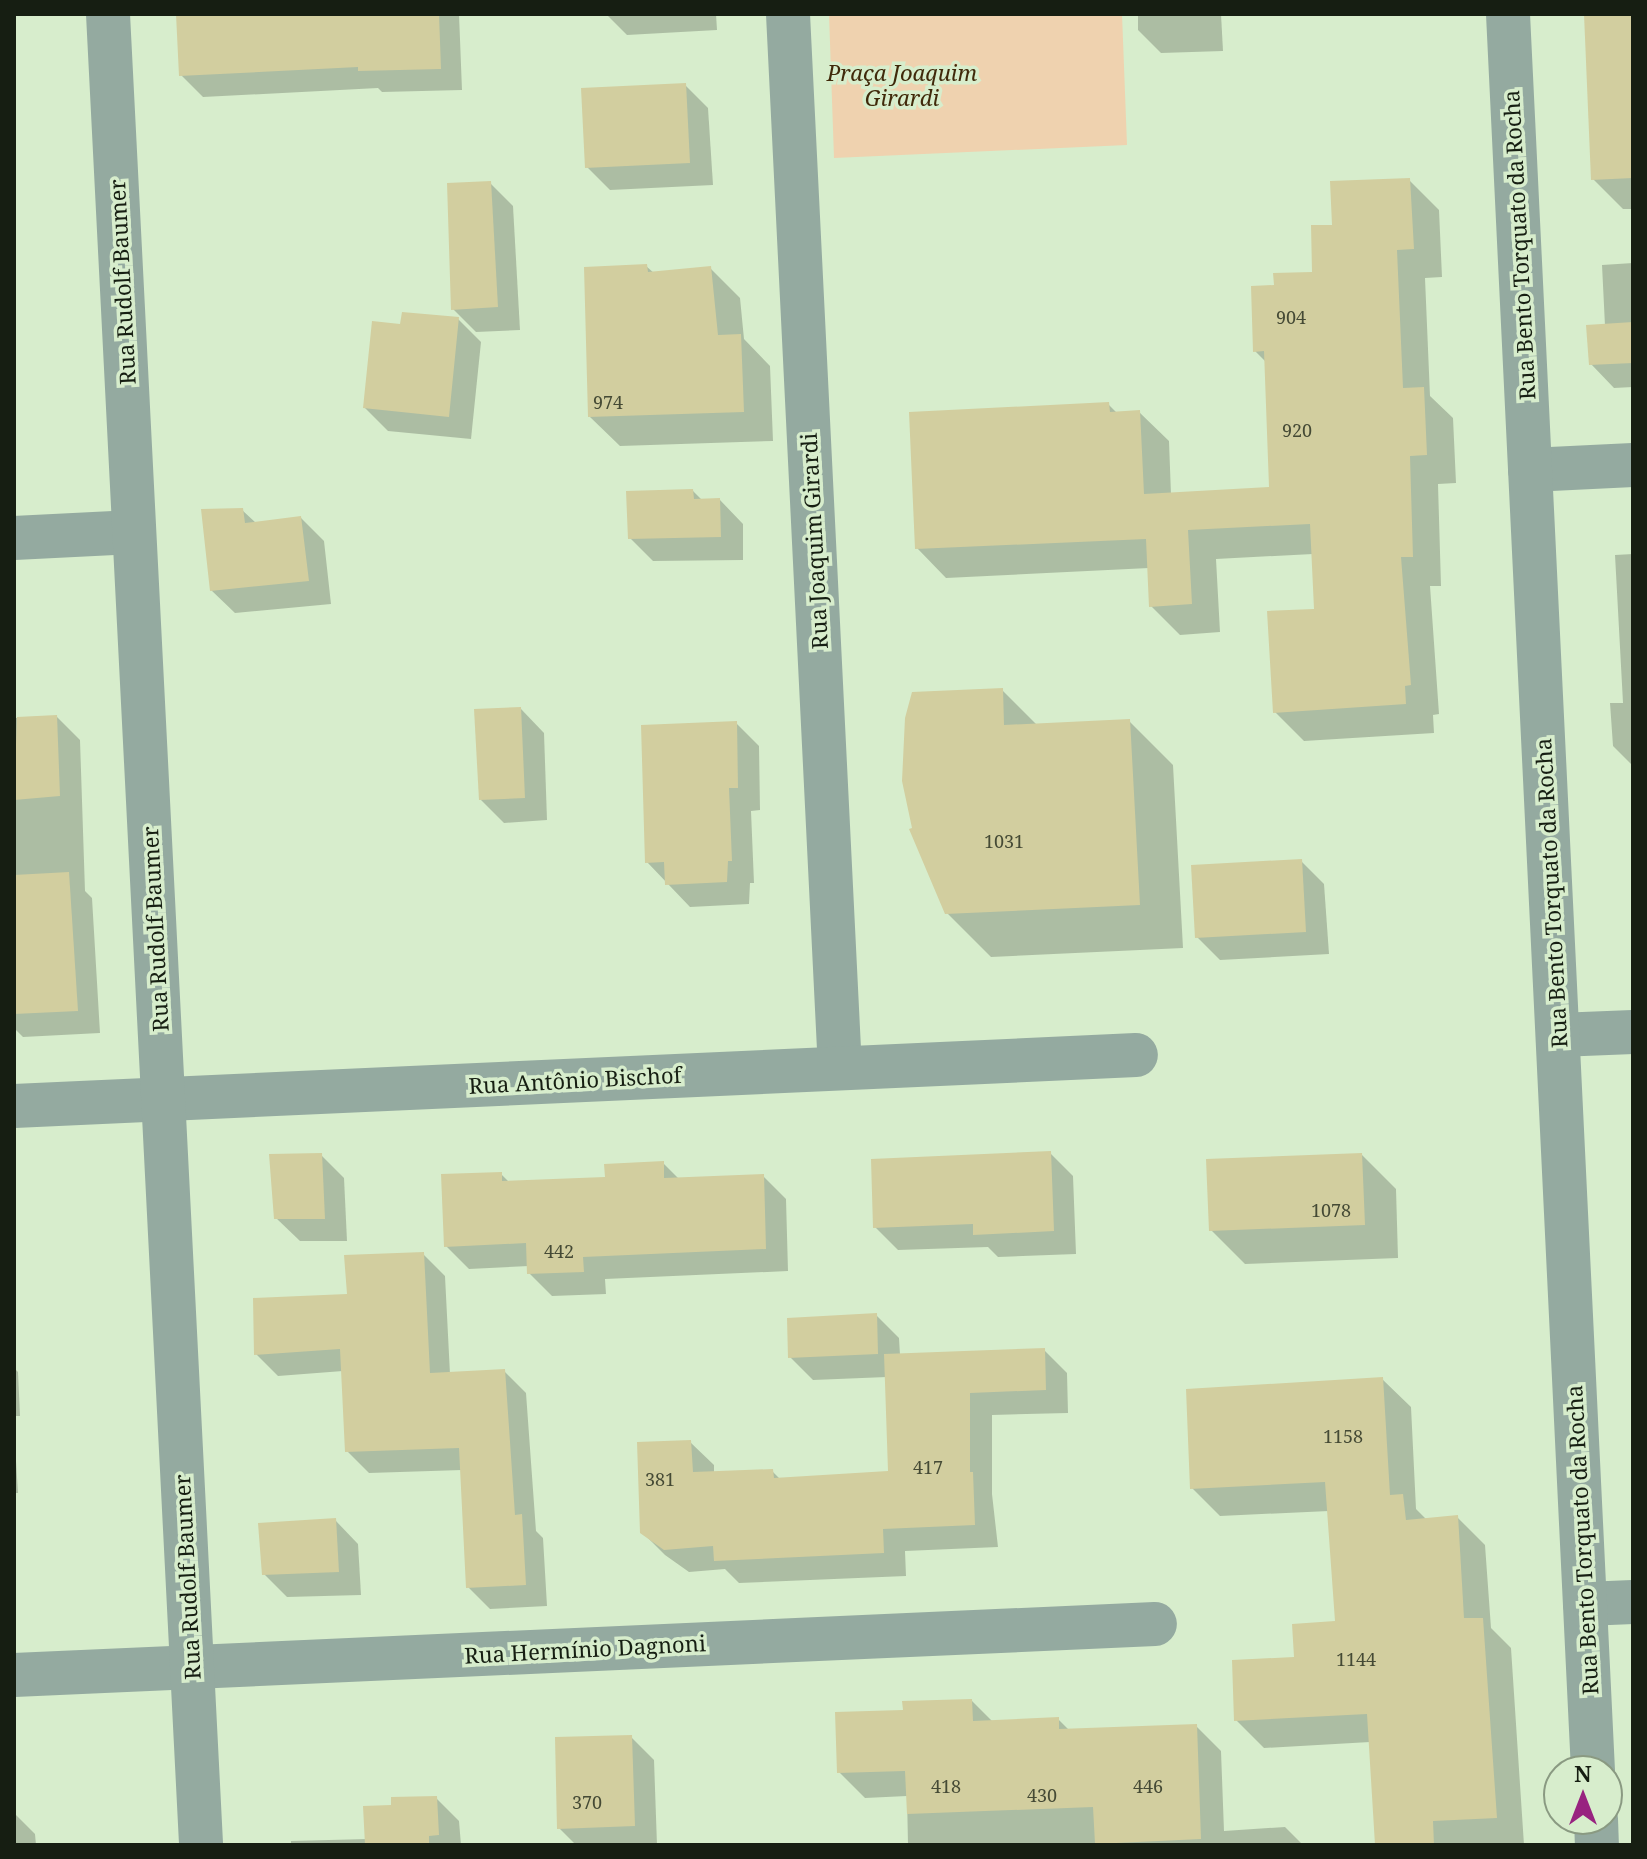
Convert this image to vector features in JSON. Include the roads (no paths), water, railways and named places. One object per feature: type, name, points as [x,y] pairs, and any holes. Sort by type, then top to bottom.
[{"type":"street","name":"Rua Rudolf Baumer","points":[[108,14],[201,1845]]},
{"type":"street","name":"Rua Joaquim Girardi","points":[[788,14],[840,1068]]},
{"type":"street","name":"Rua Bento Torquato da Rocha","points":[[1508,14],[1592,1755]]},
{"type":"street","points":[[1530,470],[1633,465]]},
{"type":"street","points":[[14,538],[134,532]]},
{"type":"street","points":[[1558,1035],[1633,1032]]},
{"type":"street","name":"Rua Antônio Bischof","points":[[14,1106],[1136,1055]]},
{"type":"street","points":[[1585,1604],[1633,1602]]},
{"type":"street","name":"Rua Hermínio Dagnoni","points":[[14,1675],[1155,1624]]},
{"type":"park label","name":"Praça Joaquim Girardi","points":[[902,84]]}]
